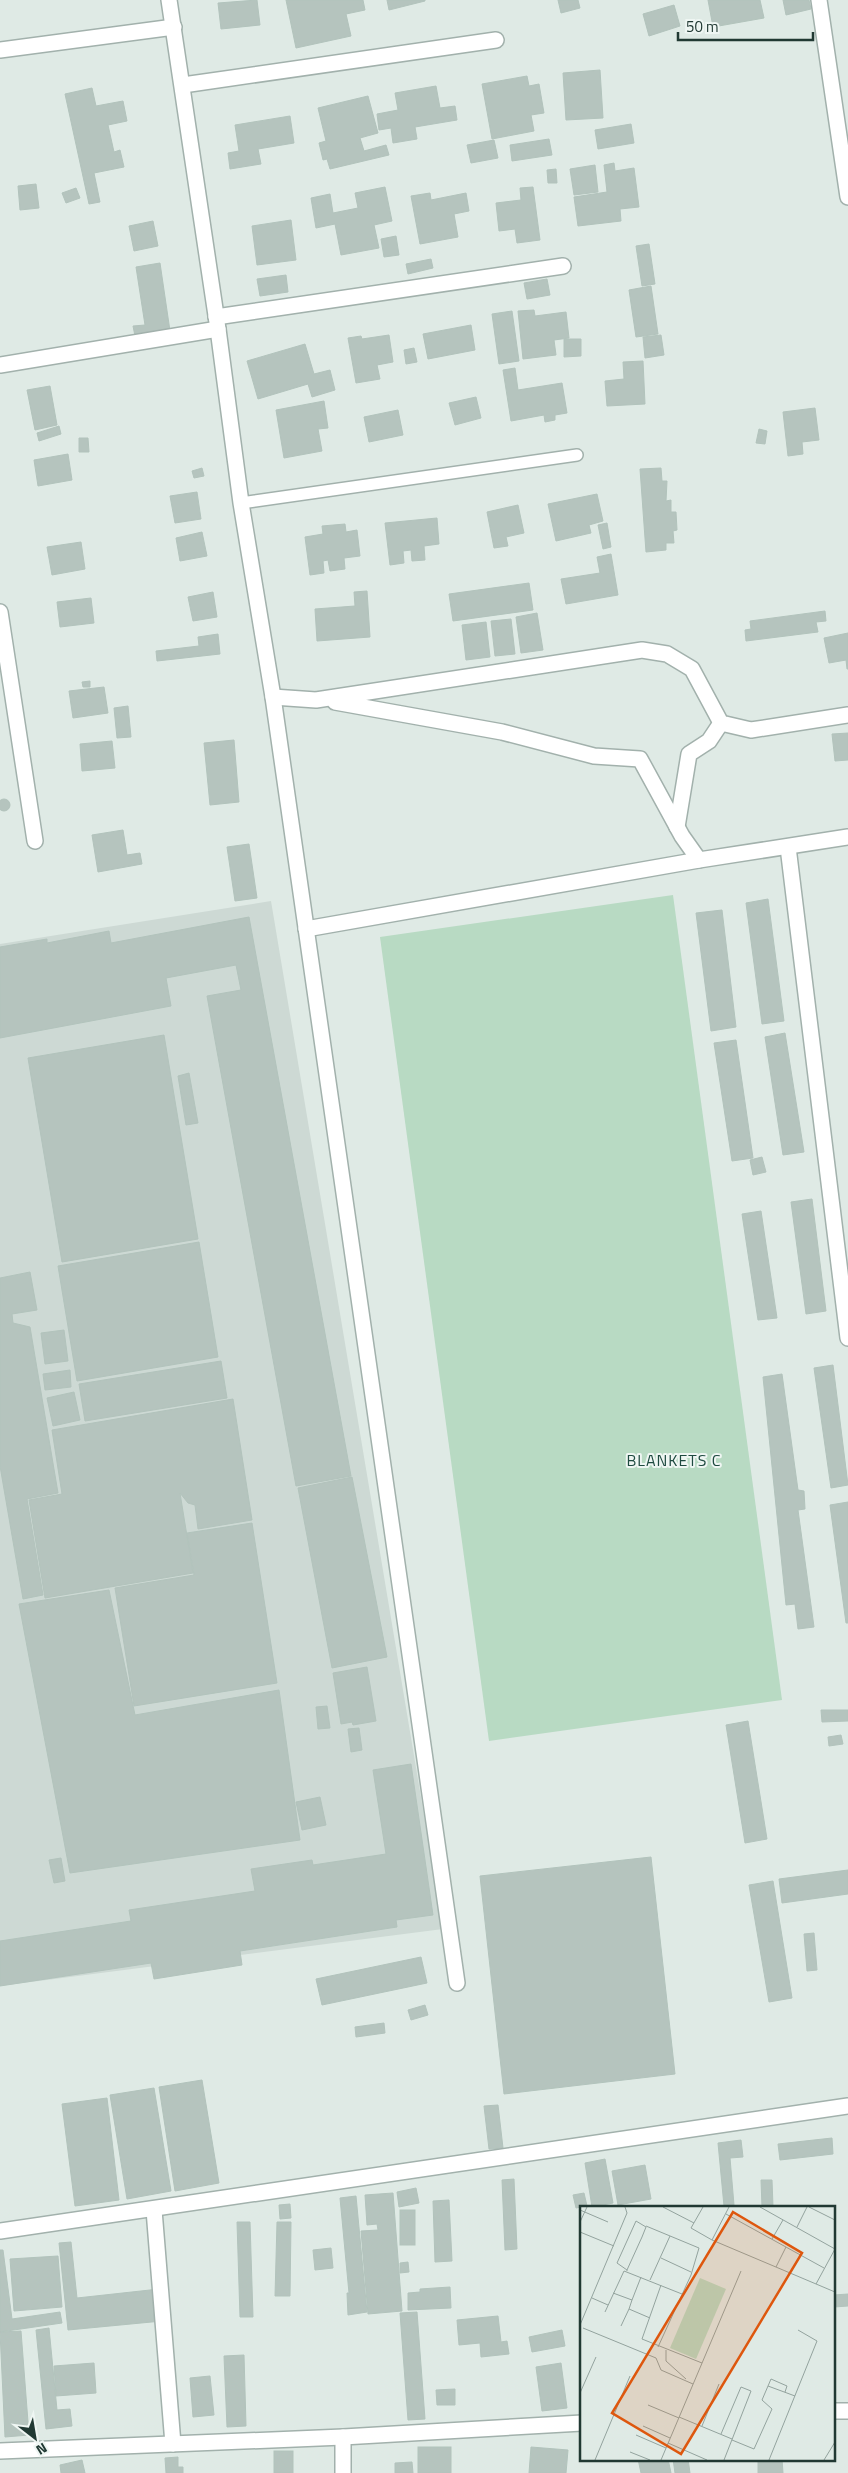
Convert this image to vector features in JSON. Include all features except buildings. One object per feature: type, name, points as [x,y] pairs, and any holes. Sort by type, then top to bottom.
[{"type":"street","points":[[170,0],[241,503],[273,697],[457,1983]]},
{"type":"street","points":[[819,0],[848,197]]},
{"type":"street","points":[[0,50],[174,27]]},
{"type":"street","points":[[183,85],[496,40]]},
{"type":"street","points":[[0,365],[217,323],[563,266]]},
{"type":"street","points":[[0,612],[35,841]]},
{"type":"street","points":[[316,700],[642,650],[667,654],[692,669],[721,723],[751,730],[848,715]]},
{"type":"street","points":[[273,697],[357,705],[502,732],[594,756],[640,759],[677,826],[699,860]]},
{"type":"street","points":[[677,826],[689,754],[709,741],[721,723]]},
{"type":"street","points":[[306,930],[699,860],[788,848],[848,837]]},
{"type":"street","points":[[788,848],[848,1338]]},
{"type":"street","points":[[0,2231],[154,2210],[848,2106]]},
{"type":"street","points":[[154,2210],[173,2444]]},
{"type":"street","points":[[0,2451],[580,2423]]},
{"type":"street","points":[[343,2436],[343,2473]]},
{"type":"lane","points":[[241,503],[577,454]]},
{"type":"shaded area","points":[[271,901],[443,1929],[0,1986],[0,944]]},
{"type":"green space","points":[[673,895],[782,1700],[489,1741],[380,937]]},
{"type":"district","name":"BLANKETS C","points":[[674,1460]]}]
